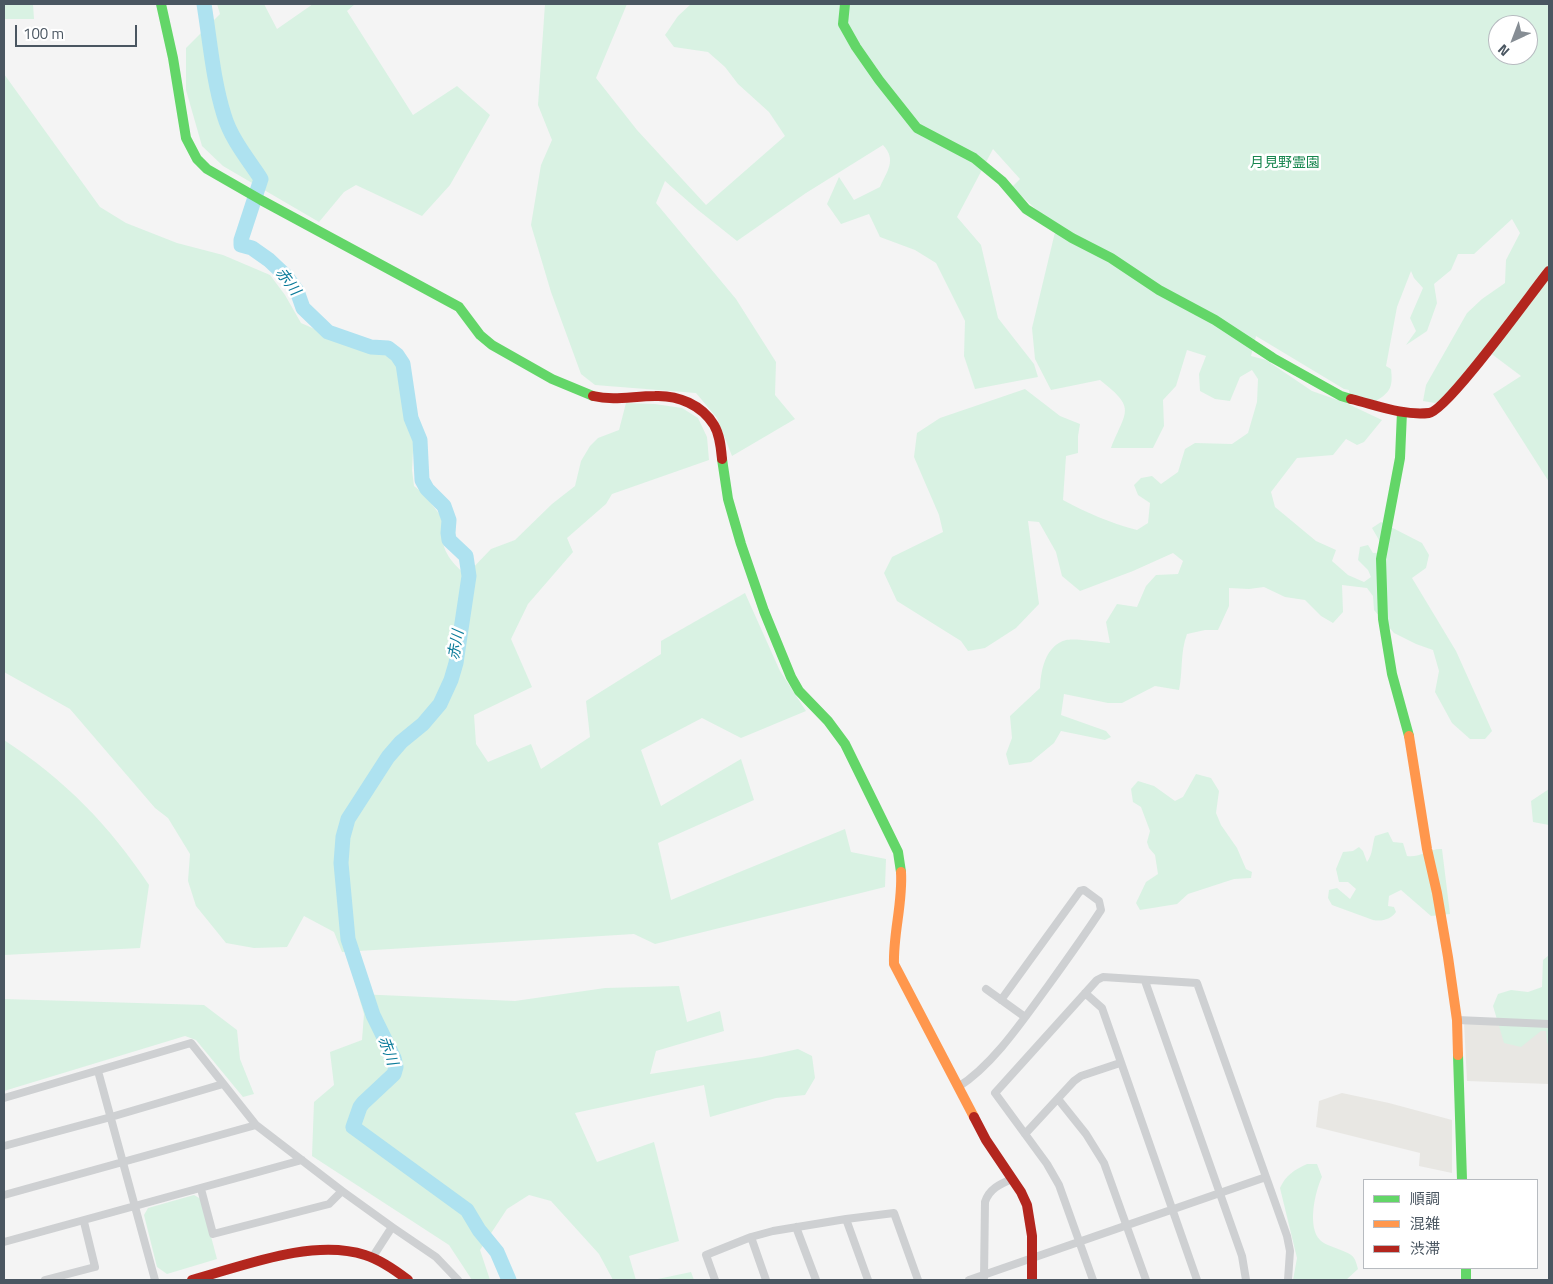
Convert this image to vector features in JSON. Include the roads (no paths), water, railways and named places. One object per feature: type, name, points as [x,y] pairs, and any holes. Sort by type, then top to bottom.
[{"type":"street","points":[[161,4],[173,58],[186,138],[197,159],[207,169],[459,307],[471,320],[479,334],[492,346],[541,374],[591,396],[607,400],[670,395],[683,399],[697,407],[714,425],[719,437],[728,499],[750,576],[791,677],[798,691],[828,722],[845,744],[898,852],[902,864],[903,887],[892,948],[894,964],[986,1140],[1022,1192],[1030,1216],[1033,1258],[1032,1280]]},
{"type":"street","points":[[845,4],[844,24],[856,47],[917,128],[974,158],[1002,181],[1026,208],[1072,238],[1111,258],[1159,290],[1215,320],[1340,396],[1402,412],[1431,412],[1450,398],[1468,377],[1549,271]]},
{"type":"street","points":[[1402,412],[1400,458],[1381,559],[1383,619],[1392,674],[1411,743],[1427,849],[1437,892],[1457,1020],[1462,1179]]},
{"type":"street","points":[[958,1087],[985,1065],[1025,1018],[1101,910],[1099,901],[1084,890],[1080,892],[1001,1000]]},
{"type":"street","points":[[1093,1280],[1059,1185],[1047,1164],[995,1093],[1097,980],[1103,977],[1197,983],[1266,1176],[1290,1250],[1288,1280]]},
{"type":"street","points":[[1145,980],[1180,1085],[1242,1256],[1246,1280]]},
{"type":"street","points":[[986,989],[1025,1018]]},
{"type":"street","points":[[1085,993],[1102,1008],[1197,1280]]},
{"type":"street","points":[[1457,1020],[1549,1024]]},
{"type":"street","points":[[4,1098],[191,1044],[256,1125],[342,1191],[436,1257],[458,1280]]},
{"type":"street","points":[[1025,1134],[1074,1081],[1081,1076],[1120,1063]]},
{"type":"street","points":[[98,1071],[155,1280]]},
{"type":"street","points":[[4,1146],[223,1084]]},
{"type":"street","points":[[1058,1099],[1086,1134],[1104,1163],[1146,1280]]},
{"type":"street","points":[[4,1195],[256,1125]]},
{"type":"street","points":[[4,1242],[84,1222],[302,1160]]},
{"type":"street","points":[[969,1280],[984,1278],[1080,1241],[1266,1176]]},
{"type":"street","points":[[984,1278],[984,1202],[987,1195],[998,1184],[1012,1179]]},
{"type":"street","points":[[201,1189],[213,1234],[329,1204],[342,1191]]},
{"type":"street","points":[[714,1280],[706,1255],[750,1238],[796,1227],[894,1213],[918,1280]]},
{"type":"street","points":[[846,1219],[868,1280]]},
{"type":"street","points":[[45,1280],[95,1266],[84,1222]]},
{"type":"street","points":[[372,1258],[392,1227]]},
{"type":"street","points":[[796,1227],[816,1280]]},
{"type":"street","points":[[750,1238],[766,1280]]},
{"type":"street","points":[[192,1280],[307,1250],[342,1250],[359,1253],[393,1269],[408,1280]]},
{"type":"waterway","name":"赤川","points":[[204,4],[214,74],[224,115],[235,141],[261,179],[241,245],[252,248],[269,260],[286,276],[297,291],[303,308],[328,332],[371,347],[388,348],[397,355],[403,364],[411,418],[420,440],[422,480],[427,489],[444,506],[449,520],[449,540],[466,556],[469,576],[456,663],[451,680],[440,704],[423,724],[401,742],[388,757],[348,819],[343,837],[341,863],[348,939],[373,1015],[394,1058],[396,1067],[394,1074],[360,1107],[353,1127],[467,1210],[479,1230],[497,1252],[509,1280]]},
{"type":"park label","name":"月見野霊園","points":[[1285,164]]}]
